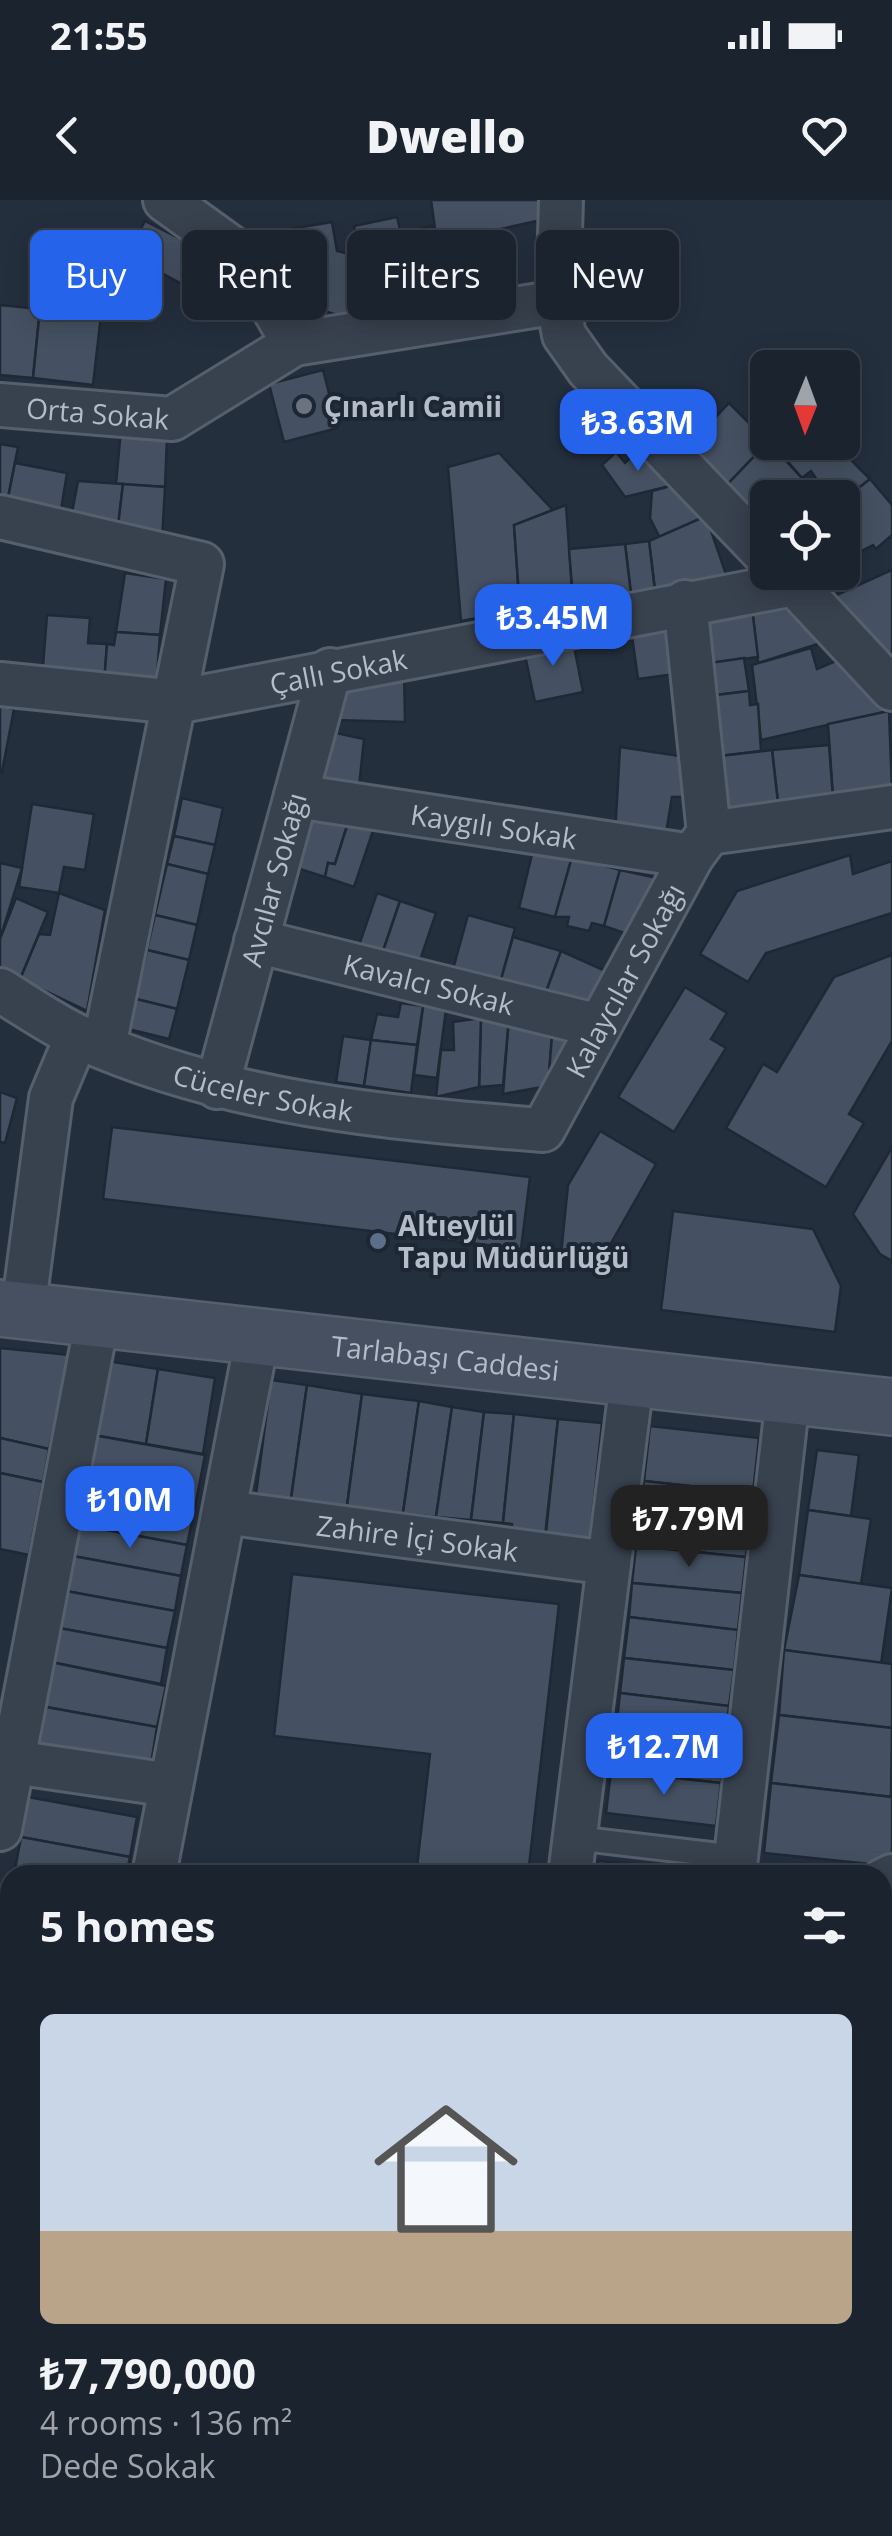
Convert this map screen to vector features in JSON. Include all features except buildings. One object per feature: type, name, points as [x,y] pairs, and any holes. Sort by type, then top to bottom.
[{"type":"main road","name":"Tarlabaşı Caddesi","points":[[12,1309],[97,1322],[892,1406]]},
{"type":"street","points":[[165,200],[244,258],[294,344],[536,306]]},
{"type":"street","points":[[559,230],[560,200]]},
{"type":"street","points":[[561,320],[564,335],[588,369],[750,538]]},
{"type":"street","name":"Orta Sokak","points":[[0,405],[172,419],[294,344]]},
{"type":"street","points":[[0,517],[202,564],[176,702],[90,1041],[51,1098],[12,1309]]},
{"type":"street","name":"Çallı Sokak","points":[[0,684],[176,702],[686,602],[750,581]]},
{"type":"street","points":[[800,590],[892,689]]},
{"type":"street","points":[[686,602],[700,844]]},
{"type":"street","name":"Avcılar Sokağı","points":[[216,1087],[330,670]]},
{"type":"street","name":"Kaygılı Sokak","points":[[296,796],[700,844],[892,807]]},
{"type":"street","name":"Kalaycılar Sokağı","points":[[542,1130],[700,844]]},
{"type":"street","name":"Kavalcı Sokak","points":[[256,941],[599,1026]]},
{"type":"street","name":"Cüceler Sokak","points":[[0,990],[90,1041],[216,1087],[378,1118],[542,1130]]},
{"type":"street","points":[[0,1830],[13,1762],[14,1682],[97,1322]]},
{"type":"street","points":[[156,1865],[257,1339]]},
{"type":"street","points":[[573,1856],[632,1380]]},
{"type":"street","points":[[735,1865],[788,1397]]},
{"type":"street","name":"Zahire İçi Sokak","points":[[224,1512],[609,1564]]},
{"type":"street","points":[[13,1762],[171,1785]]},
{"type":"lane","points":[[573,1856],[719,1865]]},
{"type":"place","name":"Çınarlı Camii","points":[[304,406]]},
{"type":"place","name":"Altıeylül Tapu Müdürlüğü","points":[[378,1241]]}]
